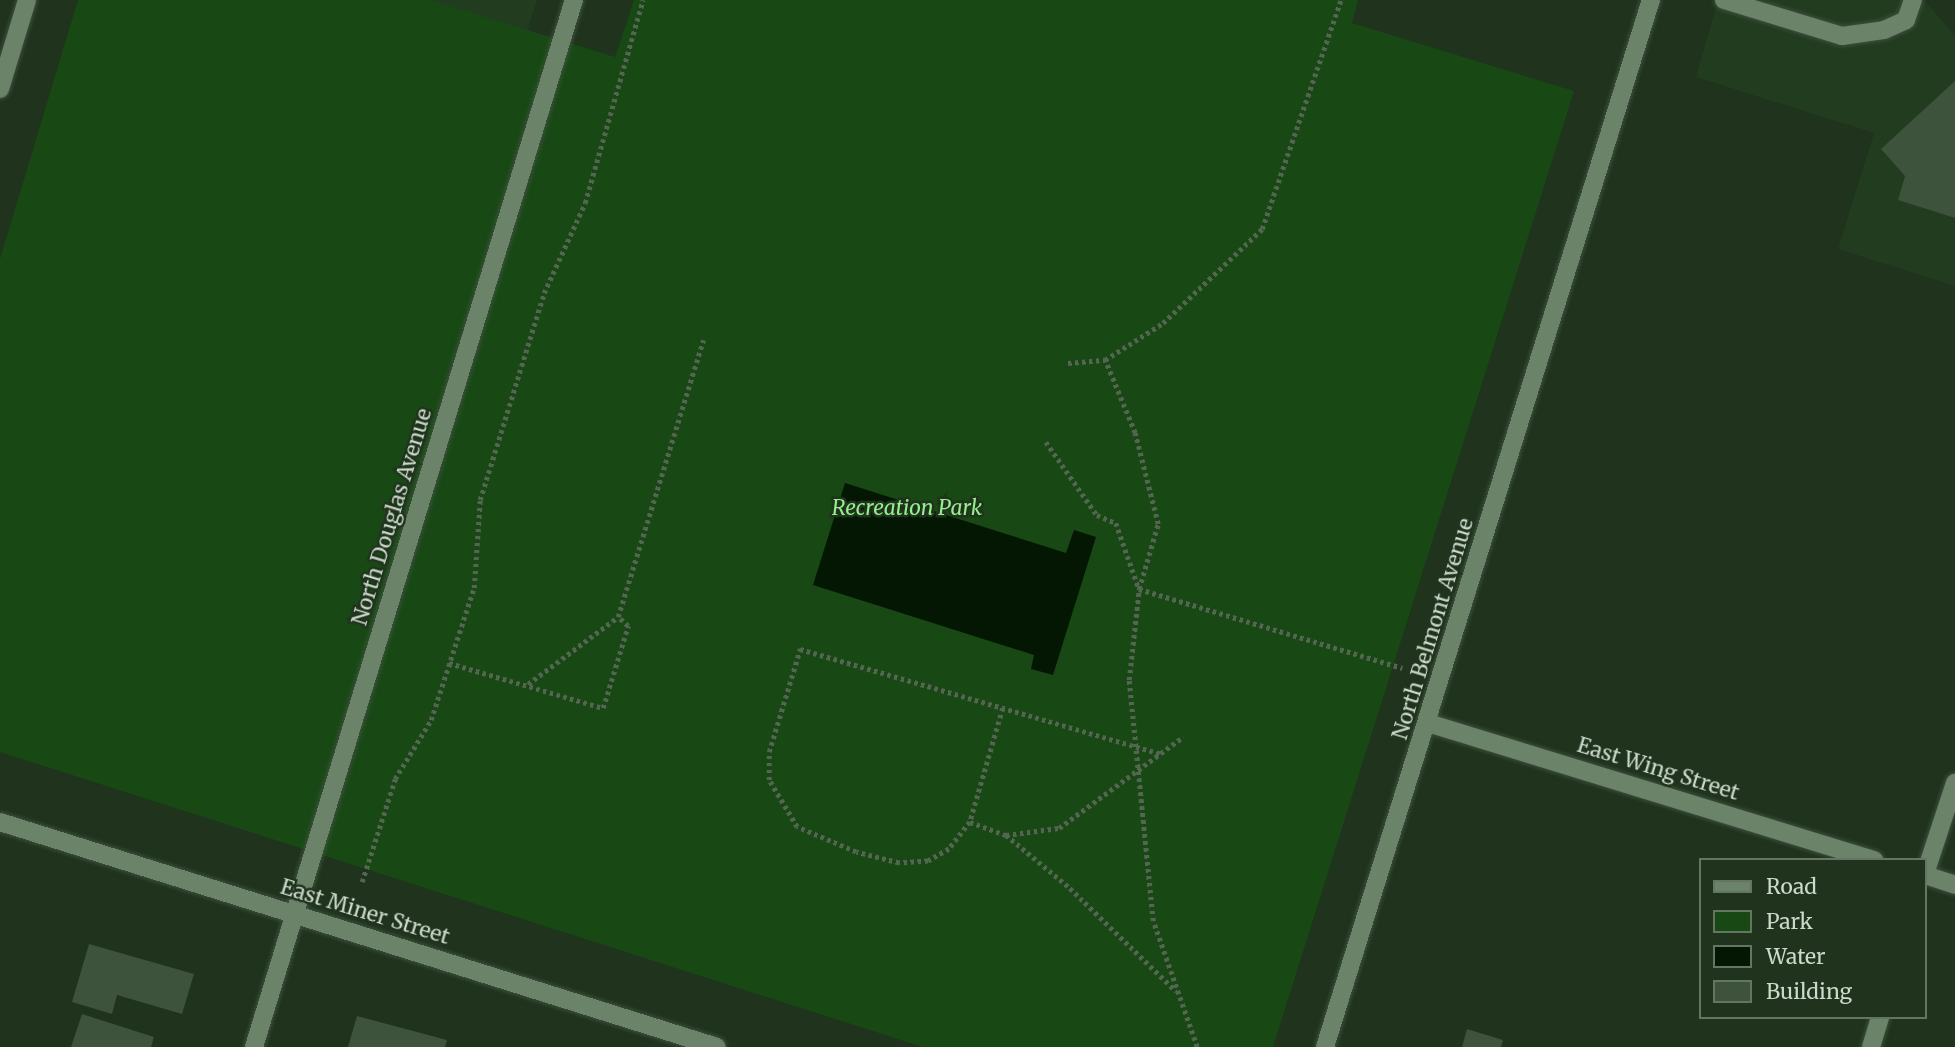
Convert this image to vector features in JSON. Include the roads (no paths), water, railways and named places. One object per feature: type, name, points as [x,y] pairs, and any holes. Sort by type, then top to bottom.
[{"type":"street","points":[[0,89],[27,0]]},
{"type":"street","name":"North Douglas Avenue","points":[[254,1047],[574,0]]},
{"type":"street","name":"North Belmont Avenue","points":[[1325,1047],[1651,0]]},
{"type":"street","points":[[1724,0],[1842,36],[1884,30],[1906,20],[1913,0]]},
{"type":"street","points":[[0,24],[18,30]]},
{"type":"street","name":"East Wing Street","points":[[1428,723],[1867,858]]},
{"type":"street","points":[[1927,869],[1955,783]]},
{"type":"street","name":"East Miner Street","points":[[0,822],[717,1047]]},
{"type":"street","points":[[1927,876],[1955,885]]},
{"type":"street","points":[[1871,1047],[1879,1019]]},
{"type":"water","points":[[845,483],[1066,553],[1074,530],[1096,537],[1053,675],[1031,669],[1034,655],[813,585]]},
{"type":"park label","name":"Recreation Park","points":[[907,508]]}]
